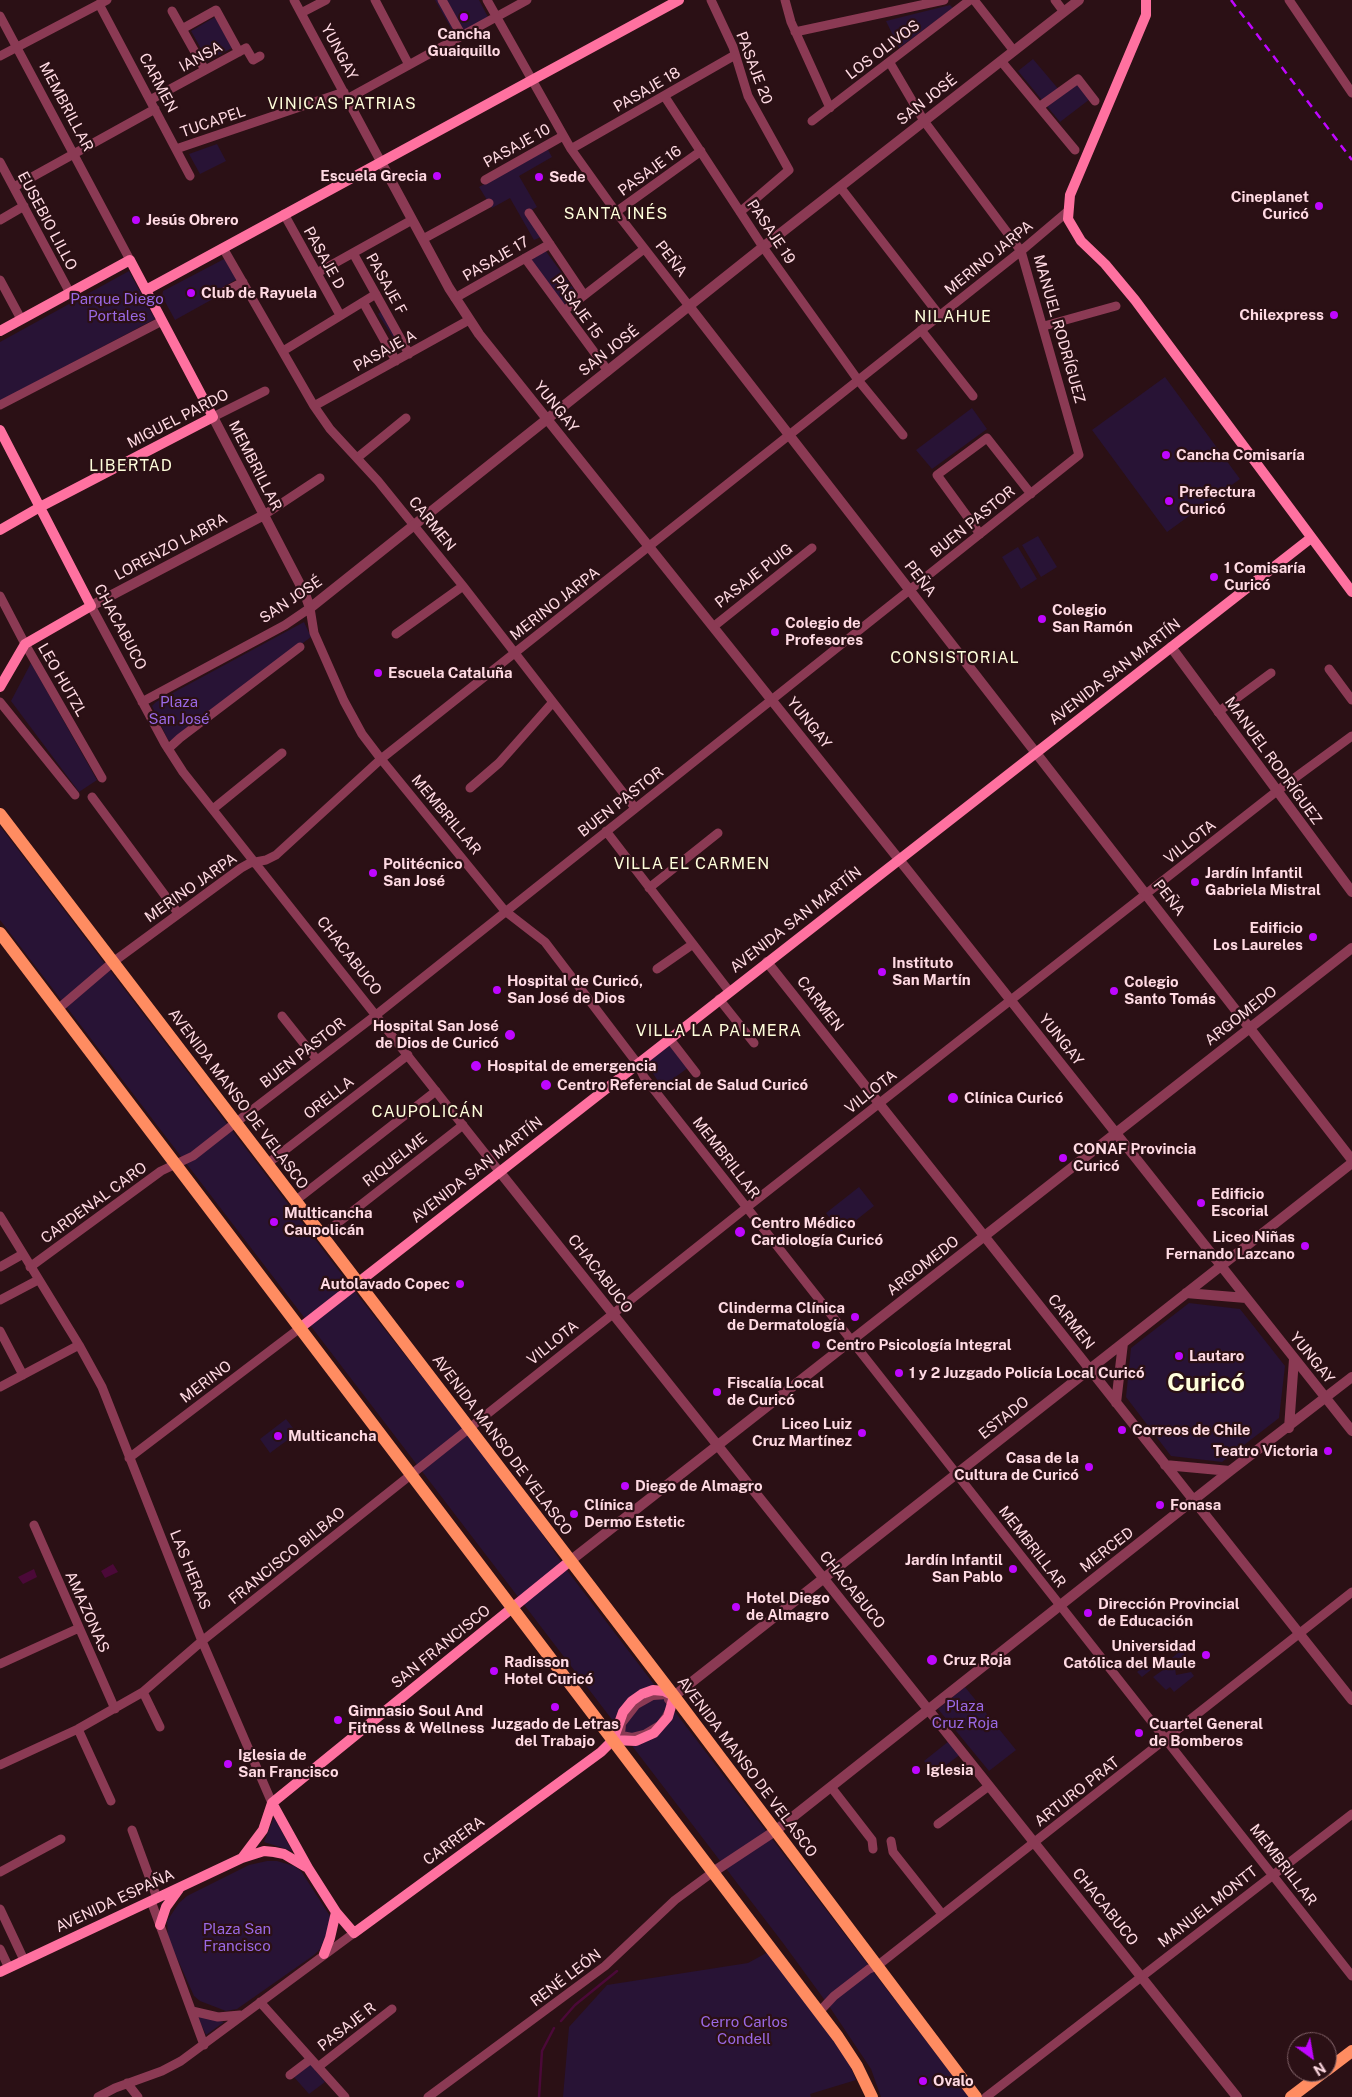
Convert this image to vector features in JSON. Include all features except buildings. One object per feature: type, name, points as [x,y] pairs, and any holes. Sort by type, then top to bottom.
[{"type":"main road","points":[[146,290],[679,0]]},
{"type":"main road","points":[[1146,0],[1146,15],[1070,196],[1067,212],[1071,226],[1080,241],[1104,264],[1135,300],[1352,592]]},
{"type":"main road","points":[[0,331],[130,260]]},
{"type":"main road","name":"MEMBRILLAR","points":[[130,260],[213,417]]},
{"type":"main road","name":"MIGUEL PARDO","points":[[0,530],[40,506],[213,417]]},
{"type":"main road","name":"CHACABUCO","points":[[0,430],[92,606]]},
{"type":"main road","name":"AVENIDA SAN MARTÍN","points":[[300,1328],[499,1170],[1311,538]]},
{"type":"main road","name":"LORENZO LABRA","points":[[25,644],[92,606]]},
{"type":"main road","points":[[0,687],[25,644]]},
{"type":"main road","name":"AVENIDA MANSO DE VELASCO","points":[[0,814],[321,1236],[470,1428],[670,1698],[775,1831],[976,2097]]},
{"type":"main road","points":[[0,933],[819,2012],[850,2054],[872,2097]]},
{"type":"main road","name":"ARGOMEDO","points":[[513,1609],[570,1561]]},
{"type":"main road","name":"SAN FRANCISCO","points":[[272,1803],[513,1609]]},
{"type":"main road","points":[[653,1690],[664,1691],[670,1698],[668,1717],[654,1733],[636,1740],[613,1740],[624,1712],[632,1701],[642,1694],[653,1690]]},
{"type":"main road","name":"CARRERA","points":[[354,1933],[601,1752],[613,1740]]},
{"type":"main road","name":"AVENIDA ESPAÑA","points":[[242,1858],[263,1830],[272,1803]]},
{"type":"main road","name":"LAS HERAS","points":[[272,1803],[308,1868],[336,1912],[354,1933]]},
{"type":"main road","name":"AVENIDA ESPAÑA","points":[[4,1970],[242,1858],[264,1851],[274,1852],[284,1854],[308,1868]]},
{"type":"main road","points":[[160,1925],[166,1907],[181,1887]]},
{"type":"main road","points":[[324,1954],[336,1912]]},
{"type":"main road","points":[[1337,2063],[1352,2051]]},
{"type":"main road","points":[[1291,2097],[1311,2082]]},
{"type":"street","name":"YUNGAY","points":[[294,0],[412,220],[469,320],[1352,1431]]},
{"type":"street","points":[[301,13],[326,0]]},
{"type":"street","points":[[375,0],[409,65]]},
{"type":"street","points":[[442,0],[462,36]]},
{"type":"street","name":"PEÑA","points":[[487,0],[563,136],[616,212],[1352,1162]]},
{"type":"street","points":[[345,96],[409,65],[527,0]]},
{"type":"street","name":"PASAJE 20","points":[[711,0],[735,55],[752,104],[790,170],[740,212]]},
{"type":"street","points":[[785,0],[795,32],[830,108]]},
{"type":"street","points":[[795,32],[910,4],[944,0]]},
{"type":"street","name":"LOS OLIVOS","points":[[812,121],[970,0]]},
{"type":"street","points":[[974,0],[1014,51]]},
{"type":"street","points":[[1055,0],[1064,12]]},
{"type":"street","name":"SAN JOSÉ","points":[[142,702],[285,625],[310,608],[763,247],[1079,0]]},
{"type":"street","points":[[1290,0],[1352,93]]},
{"type":"street","points":[[0,56],[103,2]]},
{"type":"street","name":"CARMEN","points":[[103,2],[150,100],[190,176]]},
{"type":"street","points":[[182,29],[216,10],[239,52],[246,48],[253,60],[260,56]]},
{"type":"street","points":[[172,11],[205,70]]},
{"type":"street","name":"MEMBRILLAR","points":[[0,16],[130,260]]},
{"type":"street","name":"IANSA","points":[[150,100],[239,52]]},
{"type":"street","name":"PASAJE 18","points":[[571,149],[665,97],[735,55]]},
{"type":"street","points":[[1001,60],[1075,150]]},
{"type":"street","name":"MANUEL RODRÍGUEZ","points":[[890,63],[924,121],[1021,251],[1044,326],[1079,456]]},
{"type":"street","points":[[1039,107],[1078,79],[1095,101]]},
{"type":"street","name":"TUCAPEL","points":[[176,149],[345,96]]},
{"type":"street","name":"PASAJE 19","points":[[665,97],[763,247],[858,380],[903,435]]},
{"type":"street","points":[[14,187],[155,109]]},
{"type":"street","name":"PASAJE 10","points":[[485,180],[563,136]]},
{"type":"street","name":"PASAJE 16","points":[[616,212],[701,151]]},
{"type":"street","name":"EUSEBIO LILLO","points":[[1,165],[70,293]]},
{"type":"street","points":[[840,187],[940,316]]},
{"type":"street","points":[[423,240],[490,203]]},
{"type":"street","points":[[0,220],[24,206]]},
{"type":"street","name":"MERINO JARPA","points":[[58,1009],[113,962],[241,868],[266,860],[282,850],[381,759],[940,316],[1067,212]]},
{"type":"street","points":[[529,213],[584,295]]},
{"type":"street","name":"PASAJE D","points":[[284,214],[340,315]]},
{"type":"street","points":[[317,273],[412,220]]},
{"type":"street","name":"PASAJE 17","points":[[455,298],[550,244]]},
{"type":"street","name":"CARMEN","points":[[223,248],[314,406],[334,434],[415,526],[636,808]]},
{"type":"street","points":[[564,311],[644,249]]},
{"type":"street","name":"PASAJE F","points":[[353,253],[409,354]]},
{"type":"street","name":"PASAJE 15","points":[[525,258],[608,371]]},
{"type":"street","points":[[0,280],[21,319]]},
{"type":"street","points":[[224,292],[243,282]]},
{"type":"street","points":[[283,351],[376,294]]},
{"type":"street","name":"PASAJE F","points":[[363,302],[396,361]]},
{"type":"street","points":[[1044,326],[1116,306]]},
{"type":"street","name":"PASAJE A","points":[[314,406],[469,320]]},
{"type":"street","points":[[0,406],[162,321]]},
{"type":"street","points":[[921,330],[973,396]]},
{"type":"street","name":"MIGUEL PARDO","points":[[213,417],[265,392]]},
{"type":"street","name":"MEMBRILLAR","points":[[213,417],[305,594],[310,608],[314,633],[344,701],[360,730],[381,759],[506,911],[545,942],[637,1063],[644,1077],[746,1208],[1352,1976]]},
{"type":"street","points":[[357,458],[406,418]]},
{"type":"street","points":[[980,534],[936,475],[987,438],[1031,494]]},
{"type":"street","name":"BUEN PASTOR","points":[[176,1165],[193,1156],[376,1014],[1079,456]]},
{"type":"street","name":"LORENZO LABRA","points":[[92,606],[264,515],[320,478]]},
{"type":"street","name":"PASAJE PUIG","points":[[713,626],[812,548]]},
{"type":"street","points":[[396,634],[463,586]]},
{"type":"street","name":"LEO HUTZL","points":[[0,596],[25,644],[102,778]]},
{"type":"street","name":"CHACABUCO","points":[[92,606],[168,749],[213,809],[1237,2097]]},
{"type":"street","points":[[168,749],[300,647]]},
{"type":"street","name":"MANUEL RODRÍGUEZ","points":[[1171,647],[1352,892]]},
{"type":"street","points":[[1329,669],[1352,700]]},
{"type":"street","points":[[1218,712],[1272,674]]},
{"type":"street","points":[[0,702],[75,795]]},
{"type":"street","points":[[470,788],[499,763],[553,702]]},
{"type":"street","name":"VILLOTA","points":[[411,1474],[1010,1000],[1277,791],[1352,736]]},
{"type":"street","points":[[213,809],[282,753]]},
{"type":"street","points":[[92,797],[178,913]]},
{"type":"street","points":[[606,831],[729,991]]},
{"type":"street","points":[[650,888],[718,833]]},
{"type":"street","points":[[657,969],[693,944]]},
{"type":"street","name":"ARGOMEDO","points":[[570,1561],[1352,948]]},
{"type":"street","name":"CARMEN","points":[[767,962],[1352,1700]]},
{"type":"street","points":[[719,1000],[754,1042]]},
{"type":"street","points":[[282,1016],[317,1060]]},
{"type":"street","points":[[669,1038],[696,1073]]},
{"type":"street","name":"ORELLA","points":[[267,1164],[408,1055]]},
{"type":"street","points":[[295,1201],[436,1091]]},
{"type":"street","name":"RIQUELME","points":[[321,1236],[463,1124]]},
{"type":"street","name":"ESTADO","points":[[670,1698],[1352,1162]]},
{"type":"street","name":"CARDENAL CARO","points":[[30,1267],[160,1171],[176,1165]]},
{"type":"street","name":"LAS HERAS","points":[[0,1216],[79,1345],[102,1387],[202,1641],[272,1803]]},
{"type":"street","points":[[0,1266],[23,1254]]},
{"type":"street","points":[[0,1300],[38,1280]]},
{"type":"street","points":[[1186,1293],[1246,1298]]},
{"type":"street","name":"MERINO","points":[[129,1458],[300,1328]]},
{"type":"street","points":[[0,1331],[23,1375]]},
{"type":"street","points":[[1116,1404],[1123,1343]]},
{"type":"street","points":[[0,1387],[79,1345]]},
{"type":"street","points":[[1289,1428],[1294,1359]]},
{"type":"street","name":"MERCED","points":[[713,1872],[775,1831],[832,1787],[1230,1471],[1289,1428],[1352,1377]]},
{"type":"street","points":[[1165,1465],[1230,1471]]},
{"type":"street","name":"FRANCISCO BILBAO","points":[[0,1765],[78,1729],[115,1710],[143,1692],[202,1641],[411,1474]]},
{"type":"street","name":"AMAZONAS","points":[[34,1525],[115,1710]]},
{"type":"street","name":"ARTURO PRAT","points":[[819,2012],[834,1996],[869,1968],[877,1966],[1352,1592]]},
{"type":"street","points":[[0,1664],[79,1628]]},
{"type":"street","points":[[143,1692],[160,1727]]},
{"type":"street","points":[[667,1696],[670,1698],[671,1705],[665,1716],[653,1728],[632,1736],[622,1734],[623,1724],[637,1706],[653,1697],[667,1696]]},
{"type":"street","points":[[78,1729],[111,1801]]},
{"type":"street","points":[[938,1824],[989,1786]]},
{"type":"street","points":[[832,1787],[872,1840],[873,1850]]},
{"type":"street","name":"MANUEL MONTT","points":[[986,2097],[1352,1814]]},
{"type":"street","points":[[132,1830],[154,1899],[160,1925],[204,2045]]},
{"type":"street","points":[[0,1872],[61,1839]]},
{"type":"street","points":[[891,1841],[893,1852],[942,1914]]},
{"type":"street","name":"RENÉ LEÓN","points":[[428,2097],[605,1966],[676,1900],[713,1872]]},
{"type":"street","points":[[0,1909],[24,1960]]},
{"type":"street","name":"CARRERA","points":[[98,2097],[128,2083],[171,2067],[204,2045],[354,1933]]},
{"type":"street","points":[[0,1949],[4,1970]]},
{"type":"street","points":[[260,2002],[345,2097]]},
{"type":"street","name":"PASAJE R","points":[[318,2067],[392,2009]]},
{"type":"street","points":[[192,2011],[218,2017],[242,2015]]},
{"type":"street","points":[[290,2075],[311,2059]]},
{"type":"street","points":[[128,2083],[138,2097]]},
{"type":"green space","points":[[435,0],[479,0],[488,17],[456,37]]},
{"type":"green space","points":[[950,5],[953,8],[899,48],[886,21]]},
{"type":"green space","points":[[215,17],[232,48],[208,61],[191,31]]},
{"type":"green space","points":[[1033,59],[1060,91],[1075,81],[1090,99],[1060,122],[1018,71]]},
{"type":"green space","points":[[217,144],[226,161],[200,174],[189,154]]},
{"type":"green space","points":[[547,148],[552,157],[519,176],[537,207],[527,213],[541,237],[534,240],[510,198],[492,208],[479,187]]},
{"type":"green space","points":[[545,250],[578,295],[564,305],[531,260]]},
{"type":"green space","name":"Club de Rayuela","points":[[226,258],[237,279],[218,290],[220,295],[175,320],[162,296],[163,291]]},
{"type":"green space","name":"Parque Diego Portales","points":[[129,271],[155,319],[0,401],[0,342]]},
{"type":"green space","points":[[383,310],[405,349],[402,351],[378,314]]},
{"type":"green space","name":"Cancha Comisaría","points":[[1165,377],[1240,479],[1167,532],[1092,430]]},
{"type":"green space","points":[[972,408],[987,429],[932,469],[916,450]]},
{"type":"green space","points":[[1038,536],[1057,567],[1041,577],[1022,545]]},
{"type":"green space","points":[[1018,547],[1037,579],[1021,589],[1002,557]]},
{"type":"green space","name":"Plaza San José","points":[[304,622],[311,637],[172,740],[168,740],[152,706],[156,702]]},
{"type":"green space","points":[[31,663],[97,780],[79,792],[11,701]]},
{"type":"green space","points":[[0,826],[356,1293],[517,1497],[566,1569],[969,2097],[881,2097],[871,2069],[829,2006],[783,1943],[0,920]]},
{"type":"green space","points":[[671,1044],[689,1067],[662,1087],[646,1063]]},
{"type":"green space","points":[[859,1187],[874,1206],[841,1232],[826,1213]]},
{"type":"green space","points":[[1189,1303],[1240,1309],[1285,1366],[1279,1418],[1222,1462],[1171,1456],[1126,1397],[1131,1348]]},
{"type":"green space","name":"Multicancha","points":[[286,1419],[297,1433],[270,1453],[260,1439]]},
{"type":"green space","points":[[1181,1650],[1192,1661],[1177,1664],[1172,1658]]},
{"type":"green space","points":[[1147,1663],[1152,1669],[1142,1677],[1137,1672]]},
{"type":"green space","points":[[1175,1668],[1176,1675],[1191,1672],[1194,1676],[1174,1692],[1170,1687],[1166,1690],[1153,1677],[1163,1670]]},
{"type":"green space","name":"Plaza Cruz Roja","points":[[965,1687],[1016,1750],[989,1771],[938,1709]]},
{"type":"green space","points":[[954,1737],[965,1751],[934,1774],[924,1761]]},
{"type":"green space","points":[[274,1817],[292,1851],[264,1842]]},
{"type":"green space","name":"Plaza San Francisco","points":[[277,1861],[294,1866],[301,1871],[330,1916],[330,1926],[320,1949],[314,1955],[237,2009],[226,2011],[200,2001],[194,1996],[168,1938],[167,1921],[179,1903],[187,1896],[249,1865]]},
{"type":"green space","name":"Cerro Carlos Condell","points":[[770,1951],[848,2060],[856,2080],[810,2094],[811,2097],[563,2097],[569,2027],[607,1985],[748,1963]]},
{"type":"green space","points":[[197,2015],[224,2022],[206,2035]]},
{"type":"green space","points":[[310,2064],[325,2082],[309,2094],[294,2077]]},
{"type":"shaded area","points":[[1203,1376],[1209,1376],[1213,1383],[1209,1390],[1203,1390],[1199,1386],[1199,1380]]},
{"type":"shaded area","points":[[113,1564],[118,1572],[105,1578],[101,1571]]},
{"type":"shaded area","points":[[34,1569],[37,1577],[23,1584],[18,1577]]},
{"type":"waterway","points":[[561,2021],[575,2005],[617,1971]]},
{"type":"waterway","points":[[539,2097],[542,2051],[554,2028]]},
{"type":"railway","points":[[1231,0],[1352,160]]},
{"type":"place","name":"Cancha Guaiquillo","points":[[464,17]]},
{"type":"place","name":"Escuela Grecia","points":[[437,176]]},
{"type":"place","name":"Sede","points":[[539,177]]},
{"type":"place","name":"Cineplanet Curicó","points":[[1319,206]]},
{"type":"place","name":"Jesús Obrero","points":[[136,220]]},
{"type":"place","name":"Club de Rayuela","points":[[191,293]]},
{"type":"place","name":"Chilexpress","points":[[1334,315]]},
{"type":"place","name":"Cancha Comisaría","points":[[1166,455]]},
{"type":"place","name":"Prefectura Curicó","points":[[1169,501]]},
{"type":"place","name":"1 Comisaría Curicó","points":[[1214,577]]},
{"type":"place","name":"Colegio San Ramón","points":[[1042,619]]},
{"type":"place","name":"Colegio de Profesores","points":[[775,632]]},
{"type":"place","name":"Escuela Cataluña","points":[[378,673]]},
{"type":"place","name":"Politécnico San José","points":[[373,873]]},
{"type":"place","name":"Jardín Infantil Gabriela Mistral","points":[[1195,882]]},
{"type":"place","name":"Edificio Los Laureles","points":[[1313,937]]},
{"type":"place","name":"Instituto San Martín","points":[[882,972]]},
{"type":"place","name":"Hospital de Curicó, San José de Dios","points":[[497,990]]},
{"type":"place","name":"Colegio Santo Tomás","points":[[1114,991]]},
{"type":"place","name":"Hospital San José de Dios de Curicó","points":[[510,1035]]},
{"type":"place","name":"Hospital de emergencia","points":[[476,1066]]},
{"type":"place","name":"Centro Referencial de Salud Curicó","points":[[546,1085]]},
{"type":"place","name":"Clínica Curicó","points":[[953,1098]]},
{"type":"place","name":"CONAF Provincia Curicó","points":[[1063,1158]]},
{"type":"place","name":"Edificio Escorial","points":[[1201,1203]]},
{"type":"place","name":"Multicancha Caupolicán","points":[[274,1222]]},
{"type":"place","name":"Centro Médico Cardiología Curicó","points":[[740,1232]]},
{"type":"place","name":"Liceo Niñas Fernando Lazcano","points":[[1305,1246]]},
{"type":"place","name":"Autolavado Copec","points":[[460,1284]]},
{"type":"place","name":"Clinderma Clínica de Dermatología","points":[[855,1317]]},
{"type":"place","name":"Centro Psicología Integral","points":[[816,1345]]},
{"type":"place","name":"Lautaro","points":[[1179,1356]]},
{"type":"place","name":"1 y 2 Juzgado Policía Local Curicó","points":[[899,1373]]},
{"type":"place","name":"Fiscalía Local de Curicó","points":[[717,1392]]},
{"type":"place","name":"Correos de Chile","points":[[1122,1430]]},
{"type":"place","name":"Liceo Luiz Cruz Martínez","points":[[862,1433]]},
{"type":"place","name":"Multicancha","points":[[278,1436]]},
{"type":"place","name":"Teatro Victoria","points":[[1328,1451]]},
{"type":"place","name":"Casa de la Cultura de Curicó","points":[[1089,1467]]},
{"type":"place","name":"Diego de Almagro","points":[[625,1486]]},
{"type":"place","name":"Fonasa","points":[[1160,1505]]},
{"type":"place","name":"Clínica Dermo Estetic","points":[[574,1514]]},
{"type":"place","name":"Jardín Infantil San Pablo","points":[[1013,1569]]},
{"type":"place","name":"Hotel Diego de Almagro","points":[[736,1607]]},
{"type":"place","name":"Dirección Provincial de Educación","points":[[1088,1613]]},
{"type":"place","name":"Universidad Católica del Maule","points":[[1206,1655]]},
{"type":"place","name":"Cruz Roja","points":[[932,1660]]},
{"type":"place","name":"Radisson Hotel Curicó","points":[[494,1671]]},
{"type":"place","name":"Juzgado de Letras del Trabajo","points":[[555,1707]]},
{"type":"place","name":"Gimnasio Soul And Fitness & Wellness","points":[[338,1720]]},
{"type":"place","name":"Cuartel General de Bomberos","points":[[1139,1733]]},
{"type":"place","name":"Iglesia de San Francisco","points":[[228,1764]]},
{"type":"place","name":"Iglesia","points":[[916,1770]]},
{"type":"place","name":"Ovalo","points":[[923,2081]]},
{"type":"district","name":"VINICAS PATRIAS","points":[[342,104]]},
{"type":"district","name":"SANTA INÉS","points":[[616,214]]},
{"type":"district","name":"NILAHUE","points":[[953,317]]},
{"type":"district","name":"LIBERTAD","points":[[131,466]]},
{"type":"district","name":"CONSISTORIAL","points":[[955,658]]},
{"type":"district","name":"VILLA EL CARMEN","points":[[692,864]]},
{"type":"district","name":"VILLA LA PALMERA","points":[[719,1031]]},
{"type":"district","name":"CAUPOLICÁN","points":[[428,1112]]},
{"type":"district","name":"Curicó","points":[[1206,1383]]}]
